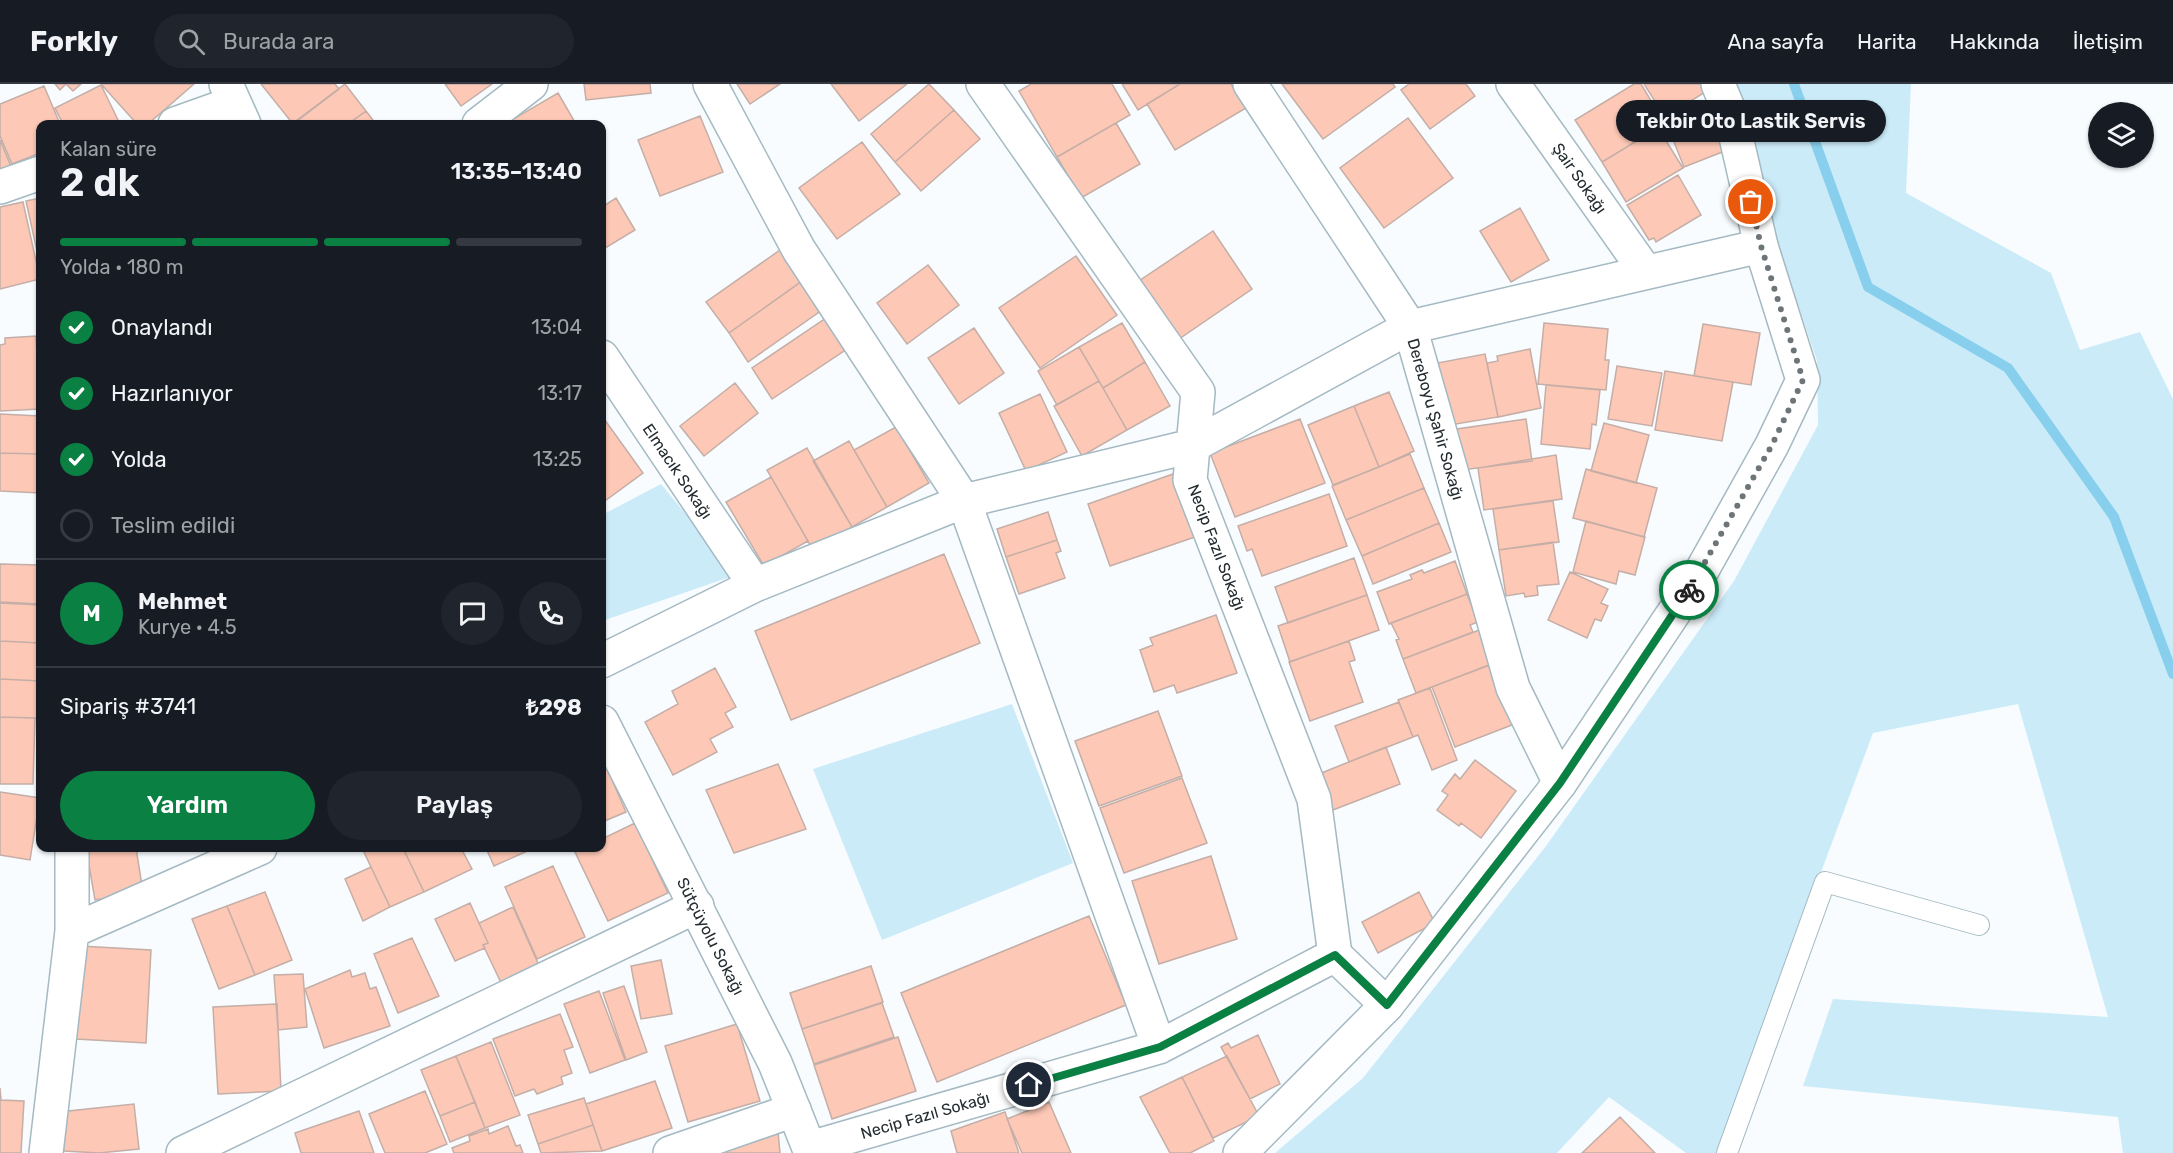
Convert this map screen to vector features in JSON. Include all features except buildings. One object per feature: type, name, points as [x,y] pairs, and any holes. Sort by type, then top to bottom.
[{"type":"street","points":[[484,120],[531,84]]},
{"type":"street","points":[[710,84],[800,250],[964,501],[1160,1047]]},
{"type":"street","name":"Necip Fazıl Sokağı","points":[[811,1151],[1160,1047],[1335,955],[1314,799],[1190,480],[1198,392],[983,84]]},
{"type":"street","name":"Dereboyu Şahir Sokağı","points":[[1250,84],[1410,327],[1513,688],[1560,783]]},
{"type":"street","name":"Şair Sokağı","points":[[1513,84],[1646,272]]},
{"type":"street","points":[[1240,1153],[1387,1005],[1560,783],[1701,572],[1772,445],[1803,380],[1761,246],[1731,115],[1718,84]]},
{"type":"street","points":[[187,120],[235,104]]},
{"type":"street","points":[[0,187],[36,174]]},
{"type":"street","points":[[606,659],[755,585],[964,501],[1192,446],[1410,327],[1761,246]]},
{"type":"street","name":"Elmacık Sokağı","points":[[606,363],[755,585]]},
{"type":"street","name":"Sütçüyolu Sokağı","points":[[606,730],[775,1064],[811,1151]]},
{"type":"street","points":[[46,1153],[72,931],[72,852]]},
{"type":"street","points":[[72,931],[251,852]]},
{"type":"street","points":[[183,1153],[696,906]]},
{"type":"street","points":[[1335,955],[1387,1005]]},
{"type":"street","points":[[670,1153],[704,1148],[794,1110]]},
{"type":"lane","points":[[1727,1153],[1825,882],[1979,925]]},
{"type":"shaded area","points":[[1724,84],[1911,84],[1906,193],[2051,273],[2080,350],[2140,332],[2173,399],[2173,1153],[2123,1153],[2118,1117],[1803,1086],[1833,999],[2108,1017],[2018,704],[1873,733],[1716,1153],[1686,1153],[1609,1097],[1557,1153],[1275,1153],[1363,1078],[1546,846],[1734,581],[1818,425],[1817,361]]},
{"type":"shaded area","points":[[661,484],[736,575],[606,620],[606,513]]},
{"type":"shaded area","points":[[1012,704],[1073,863],[882,940],[813,769]]},
{"type":"waterway","points":[[1794,84],[1868,287],[2008,368],[2114,517],[2173,674]]},
{"type":"way so far","points":[[1689,590],[1772,445],[1803,380],[1761,246],[1751,202]]},
{"type":"place","name":"Tekbir Oto Lastik Servis","points":[[1751,202]]},
{"type":"route","points":[[1029,1085],[1160,1047],[1335,955],[1387,1005],[1560,783],[1689,590]]}]
